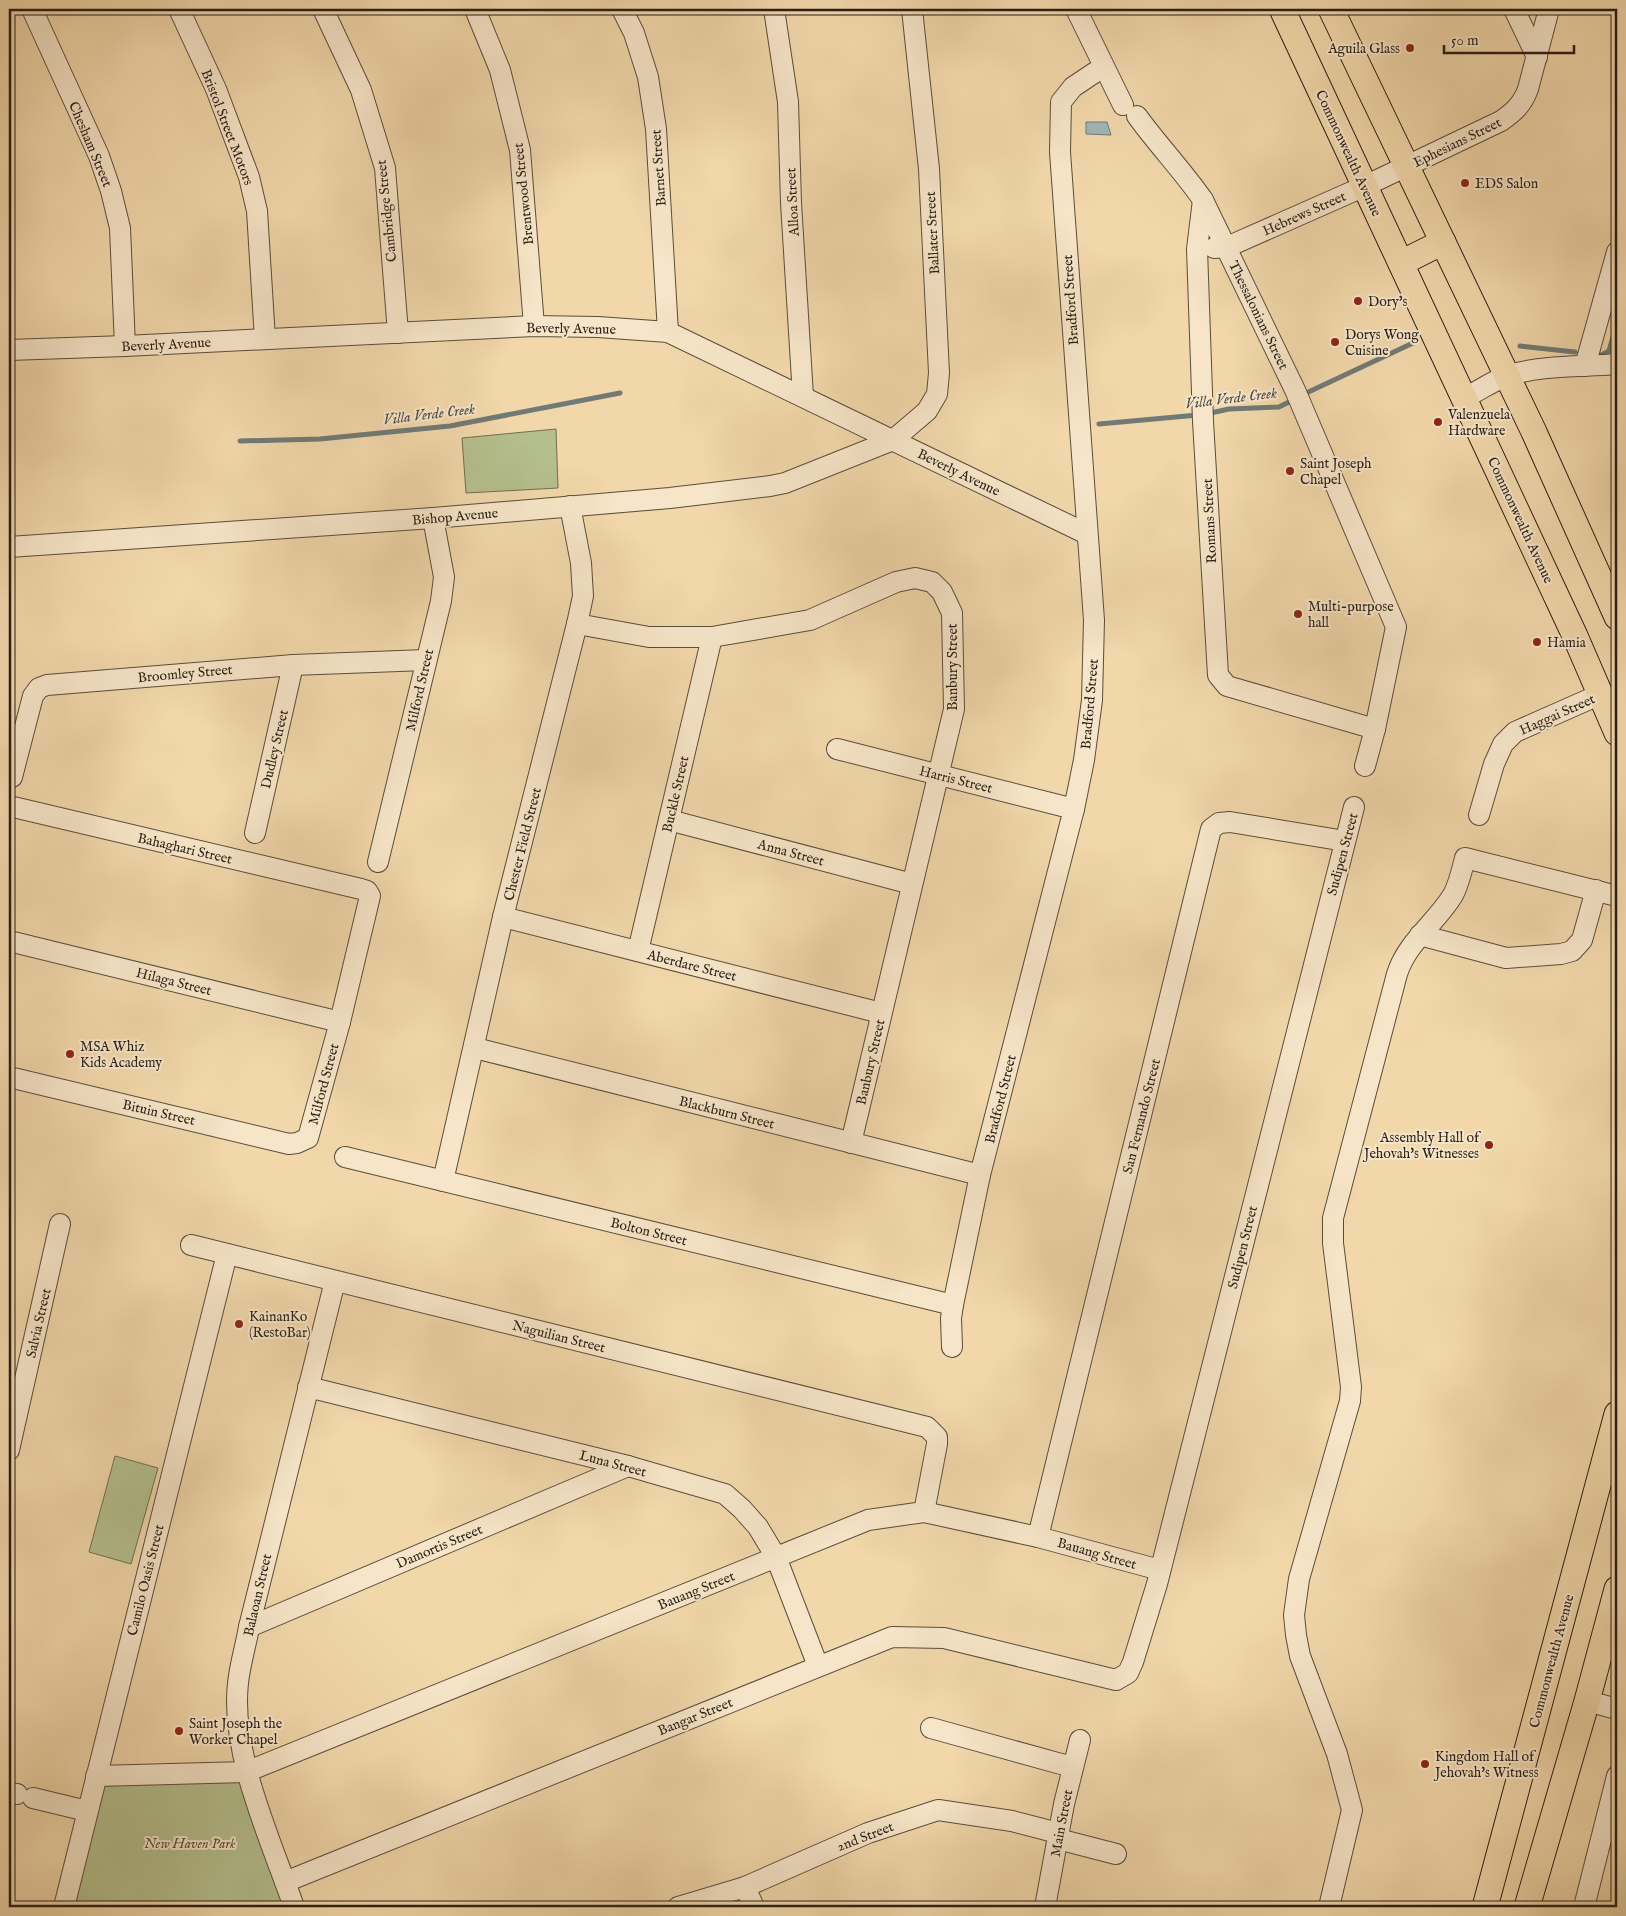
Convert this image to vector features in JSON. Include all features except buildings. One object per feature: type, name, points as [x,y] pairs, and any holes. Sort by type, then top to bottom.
[{"type":"main road","name":"Commonwealth Avenue","points":[[1282,9],[1601,694],[1617,733]]},
{"type":"main road","points":[[1331,9],[1508,376],[1617,617]]},
{"type":"main road","points":[[1401,263],[1444,242]]},
{"type":"main road","name":"Commonwealth Avenue","points":[[1485,1907],[1617,1414]]},
{"type":"main road","points":[[1527,1907],[1587,1701],[1617,1589]]},
{"type":"street","name":"Chesham Street","points":[[32,9],[99,156],[111,192],[120,228],[125,346]]},
{"type":"street","name":"Bristol Street Motors","points":[[179,9],[216,89],[248,176],[257,211],[265,339]]},
{"type":"street","name":"Cambridge Street","points":[[323,9],[361,90],[384,168],[398,333]]},
{"type":"street","name":"Brentwood Street","points":[[475,9],[500,70],[520,150],[534,326]]},
{"type":"street","name":"Barnet Street","points":[[622,9],[634,33],[648,78],[656,129],[668,332]]},
{"type":"street","name":"Alloa Street","points":[[774,9],[788,102],[791,203],[803,396]]},
{"type":"street","name":"Ballater Street","points":[[893,440],[927,411],[937,394],[939,373],[929,169],[912,9]]},
{"type":"street","name":"Thessalonians Street","points":[[1076,9],[1103,67],[1130,111],[1184,173],[1203,200],[1299,398],[1396,627],[1375,729]]},
{"type":"street","points":[[1514,9],[1537,57]]},
{"type":"street","name":"Ephesians Street","points":[[1407,166],[1514,113],[1523,102],[1549,9]]},
{"type":"street","name":"Bradford Street","points":[[952,1348],[951,1318],[953,1305],[980,1175],[1074,809],[1084,760],[1092,700],[1094,620],[1060,152],[1061,102],[1073,87],[1103,67]]},
{"type":"street","name":"Hebrews Street","points":[[1197,249],[1226,247],[1407,166]]},
{"type":"street","name":"Romans Street","points":[[1203,200],[1197,249],[1203,413],[1218,675],[1228,686],[1375,729]]},
{"type":"street","points":[[1585,366],[1617,252]]},
{"type":"street","name":"Beverly Avenue","points":[[9,350],[534,326],[598,327],[668,332],[1087,534]]},
{"type":"street","points":[[1464,398],[1508,376],[1539,369],[1617,364]]},
{"type":"street","name":"Bishop Avenue","points":[[9,547],[433,518],[670,498],[785,482],[893,440]]},
{"type":"street","name":"Chester Field Street","points":[[443,1181],[475,1048],[503,917],[583,596],[581,563],[570,506]]},
{"type":"street","name":"Milford Street","points":[[378,862],[441,601],[444,576],[433,518]]},
{"type":"street","name":"Banbury Street","points":[[577,624],[649,637],[712,637],[810,620],[896,582],[915,578],[932,582],[942,592],[952,613],[954,709],[851,1143]]},
{"type":"street","name":"Buckle Street","points":[[638,951],[712,637]]},
{"type":"street","name":"Broomley Street","points":[[12,777],[33,696],[39,688],[48,685],[293,665],[426,660]]},
{"type":"street","name":"Dudley Street","points":[[255,833],[293,665]]},
{"type":"street","name":"Haggai Street","points":[[1479,815],[1494,764],[1503,744],[1515,732],[1601,694]]},
{"type":"street","points":[[1365,766],[1375,729]]},
{"type":"street","name":"Harris Street","points":[[837,750],[1074,809]]},
{"type":"street","name":"Bahaghari Street","points":[[9,806],[361,889]]},
{"type":"street","name":"Sudipen Street","points":[[1116,1680],[1128,1673],[1133,1662],[1160,1570],[1354,807]]},
{"type":"street","name":"Anna Street","points":[[669,820],[912,884]]},
{"type":"street","name":"San Fernando Street","points":[[1038,1536],[1211,829],[1219,823],[1230,822],[1345,841]]},
{"type":"street","points":[[1329,1907],[1352,1810],[1337,1754],[1300,1656],[1294,1616],[1299,1579],[1350,1401],[1351,1387],[1333,1243],[1333,1218],[1397,974],[1404,958],[1420,935],[1453,894],[1459,881],[1465,858],[1617,896]]},
{"type":"street","name":"Milford Street","points":[[308,1138],[340,1022],[370,896],[367,891],[361,889]]},
{"type":"street","points":[[1420,935],[1506,958],[1561,954],[1572,951],[1582,940],[1596,890]]},
{"type":"street","name":"Aberdare Street","points":[[503,917],[881,1013]]},
{"type":"street","name":"Hilaga Street","points":[[9,941],[340,1022]]},
{"type":"street","name":"Blackburn Street","points":[[475,1048],[980,1175]]},
{"type":"street","name":"Bituin Street","points":[[9,1077],[289,1144],[308,1138]]},
{"type":"street","name":"Bolton Street","points":[[345,1157],[953,1305]]},
{"type":"street","name":"Salvia Street","points":[[9,1450],[60,1224]]},
{"type":"street","name":"Naguilian Street","points":[[191,1245],[927,1427],[937,1437],[937,1444],[924,1512]]},
{"type":"street","name":"Camilo Oasis Street","points":[[64,1907],[228,1254]]},
{"type":"street","name":"Balaoan Street","points":[[294,1907],[246,1772],[238,1716],[238,1683],[250,1626],[335,1281]]},
{"type":"street","name":"Luna Street","points":[[308,1387],[628,1466],[725,1494],[758,1527],[776,1557],[818,1666]]},
{"type":"street","name":"Damortis Street","points":[[250,1626],[628,1466]]},
{"type":"street","name":"Bauang Street","points":[[246,1772],[868,1520],[924,1512],[1038,1536],[1160,1570]]},
{"type":"street","name":"Bangar Street","points":[[285,1882],[892,1637],[944,1638],[1116,1680]]},
{"type":"street","points":[[1587,1701],[1617,1709]]},
{"type":"street","points":[[931,1728],[1072,1768]]},
{"type":"street","name":"Main Street","points":[[1045,1907],[1072,1768],[1080,1740]]},
{"type":"street","points":[[96,1776],[246,1772]]},
{"type":"street","points":[[1584,1907],[1617,1776]]},
{"type":"street","points":[[20,1795],[87,1811]]},
{"type":"street","name":"2nd Street","points":[[678,1907],[745,1887],[868,1833],[938,1810],[1012,1821],[1116,1854]]},
{"type":"street","points":[[745,1887],[754,1907]]},
{"type":"green space","points":[[556,429],[558,488],[466,493],[462,438]]},
{"type":"green space","points":[[115,1456],[158,1468],[131,1564],[89,1552]]},
{"type":"green space","name":"New Haven Park","points":[[244,1777],[288,1907],[69,1907],[99,1782]]},
{"type":"shaded area","points":[[1086,122],[1107,122],[1111,135],[1086,134]]},
{"type":"waterway","name":"Villa Verde Creek","points":[[1601,355],[1609,351],[1617,323]]},
{"type":"waterway","name":"Villa Verde Creek","points":[[1302,395],[1413,343]]},
{"type":"waterway","name":"Villa Verde Creek","points":[[1520,346],[1575,352]]},
{"type":"waterway","name":"Villa Verde Creek","points":[[240,441],[320,439],[450,426],[620,393]]},
{"type":"waterway","name":"Villa Verde Creek","points":[[1206,414],[1229,409],[1279,407],[1295,399]]},
{"type":"waterway","name":"Villa Verde Creek","points":[[1099,424],[1198,415]]},
{"type":"place","name":"Aguila Glass","points":[[1410,48]]},
{"type":"place","name":"EDS Salon","points":[[1465,183]]},
{"type":"place","name":"Dory's","points":[[1358,301]]},
{"type":"place","name":"Dorys Wong Cuisine","points":[[1335,342]]},
{"type":"place","name":"Valenzuela Hardware","points":[[1438,422]]},
{"type":"place","name":"Saint Joseph Chapel","points":[[1290,471]]},
{"type":"place","name":"Multi-purpose hall","points":[[1298,614]]},
{"type":"place","name":"Hamia","points":[[1537,642]]},
{"type":"place","name":"MSA Whiz Kids Academy","points":[[70,1054]]},
{"type":"place","name":"Assembly Hall of Jehovah's Witnesses","points":[[1489,1145]]},
{"type":"place","name":"KainanKo (RestoBar)","points":[[239,1324]]},
{"type":"place","name":"Saint Joseph the Worker Chapel","points":[[179,1731]]},
{"type":"place","name":"Kingdom Hall of Jehovah's Witness","points":[[1425,1764]]}]
